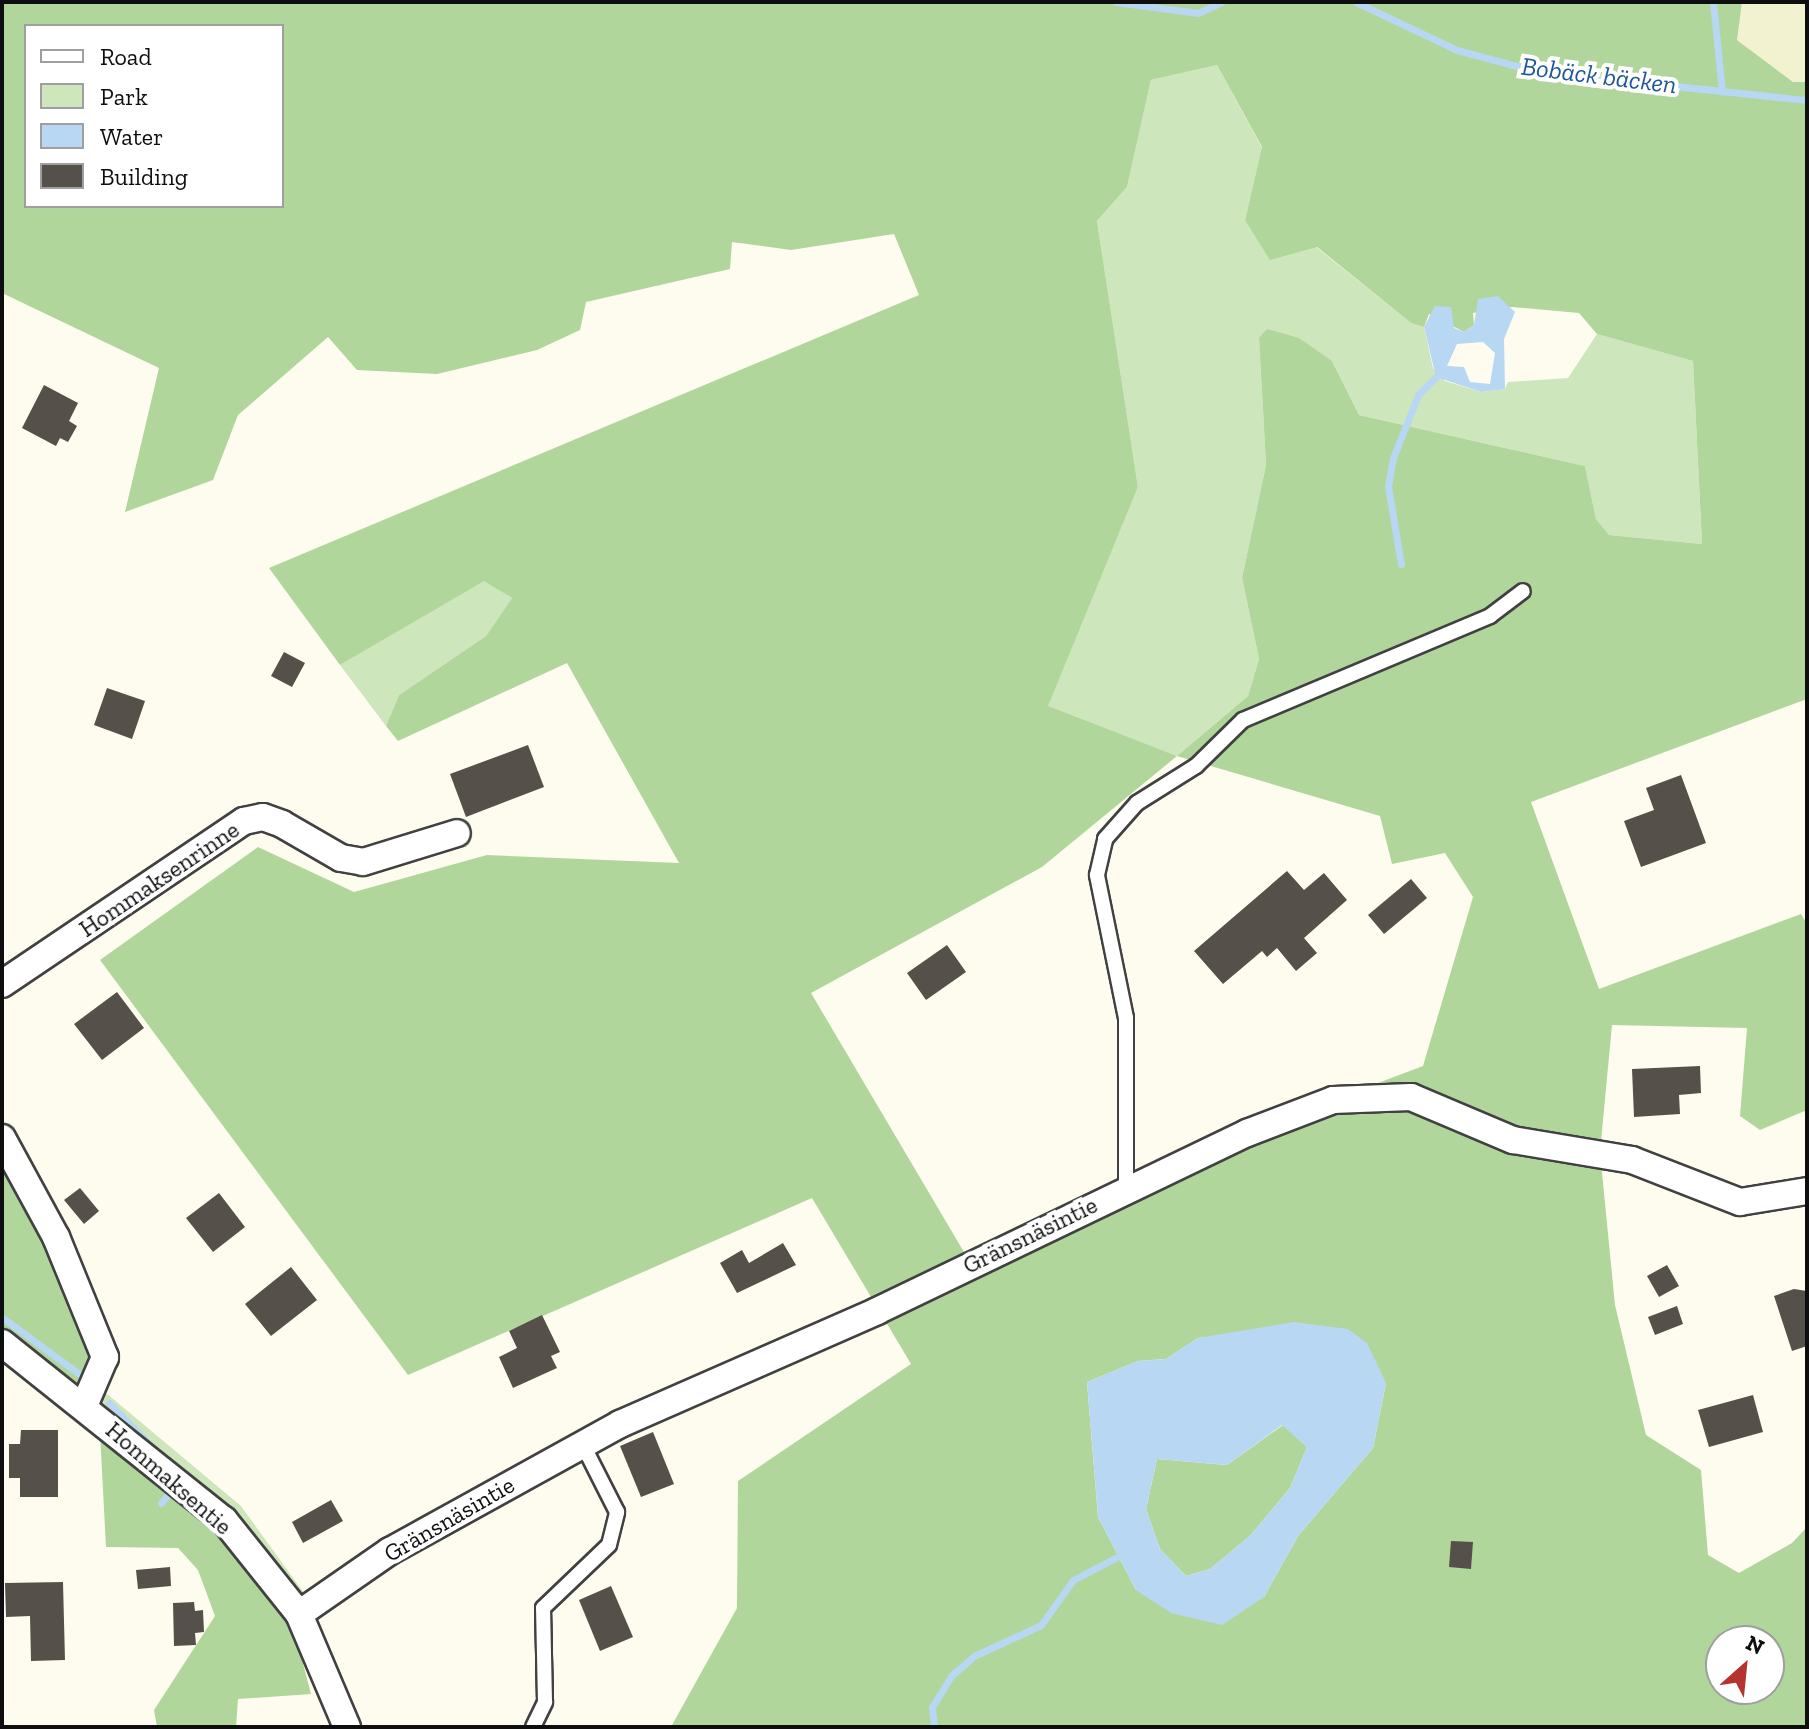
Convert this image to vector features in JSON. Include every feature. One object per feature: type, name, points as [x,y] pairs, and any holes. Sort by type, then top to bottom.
[{"type":"street","name":"Hommaksenrinne","points":[[2,984],[244,821],[263,817],[282,824],[341,858],[363,862],[457,833]]},
{"type":"street","name":"Gränsnäsintie","points":[[299,1614],[390,1551],[583,1445],[1126,1188],[1333,1100],[1411,1097],[1513,1140],[1632,1160],[1740,1202],[1807,1191]]},
{"type":"street","points":[[2,1138],[56,1237],[105,1357],[84,1406]]},
{"type":"street","name":"Hommaksentie","points":[[2,1343],[224,1520],[299,1614],[347,1727]]},
{"type":"lane","points":[[1126,1188],[1126,1018],[1097,875],[1105,839],[1137,803],[1196,766],[1243,720],[1490,616],[1523,591]]},
{"type":"lane","points":[[533,1727],[545,1702],[543,1608],[609,1545],[617,1512],[583,1445]]},
{"type":"green space","points":[[2,2],[1742,2],[1737,40],[1793,82],[1807,82],[1807,699],[1531,802],[1599,989],[1801,914],[1807,924],[1807,1110],[1760,1130],[1740,1116],[1747,1028],[1612,1025],[1600,1152],[1615,1305],[1646,1435],[1701,1470],[1708,1555],[1739,1573],[1792,1543],[1807,1527],[1807,1727],[671,1727],[737,1608],[738,1481],[911,1364],[812,1198],[408,1375],[100,960],[258,847],[354,892],[487,855],[679,863],[567,663],[398,741],[386,726],[399,695],[486,636],[512,598],[484,581],[340,665],[269,568],[919,295],[894,234],[791,250],[732,242],[730,269],[586,302],[580,330],[537,350],[437,374],[357,370],[328,337],[238,415],[213,480],[125,512],[159,368],[2,293]],"holes":[[[1217,65],[1262,147],[1245,220],[1270,260],[1317,247],[1411,323],[1424,327],[1429,314],[1464,332],[1474,325],[1473,313],[1512,307],[1579,313],[1597,334],[1693,361],[1702,544],[1609,535],[1596,519],[1585,466],[1359,415],[1332,361],[1299,338],[1267,329],[1259,338],[1266,465],[1242,578],[1259,659],[1248,696],[1177,756],[1048,706],[1138,487],[1097,221],[1127,187],[1151,80]],[[1177,756],[1380,816],[1392,864],[1445,853],[1473,897],[1423,1066],[1333,1100],[971,1264],[811,993],[1042,867]],[[1236,1334],[1386,1383],[1373,1448],[1298,1536],[1264,1597],[1136,1590],[1098,1517],[1087,1382],[1138,1361],[1166,1359],[1198,1338]]]},
{"type":"green space","points":[[1742,2],[1807,2],[1807,82],[1793,82],[1736,39]]},
{"type":"green space","points":[[1217,65],[1262,148],[1245,220],[1316,247],[1411,323],[1424,327],[1433,368],[1445,381],[1481,392],[1505,389],[1508,382],[1568,378],[1597,334],[1693,361],[1702,544],[1609,535],[1596,519],[1585,466],[1359,415],[1332,361],[1259,338],[1266,465],[1242,578],[1259,659],[1248,696],[1177,756],[1047,707],[1138,487],[1097,221],[1127,187],[1151,80]]},
{"type":"green space","points":[[484,580],[512,598],[486,636],[399,695],[386,726],[340,665]]},
{"type":"green space","points":[[2,1138],[105,1357],[84,1406],[2,1344]]},
{"type":"green space","points":[[94,1383],[241,1506],[309,1600],[299,1614],[84,1406]]},
{"type":"green space","points":[[1283,1425],[1307,1447],[1290,1488],[1250,1536],[1210,1569],[1186,1576],[1160,1549],[1146,1509],[1157,1459],[1227,1465]]},
{"type":"green space","points":[[100,1433],[213,1521],[290,1614],[311,1694],[238,1699],[236,1727],[157,1727],[154,1710],[215,1616],[198,1570],[178,1548],[106,1547]]},
{"type":"water","points":[[1498,296],[1515,312],[1504,339],[1505,389],[1481,392],[1436,377],[1424,327],[1435,306],[1451,307],[1454,328],[1464,332],[1474,325],[1478,299]],"holes":[[[1483,342],[1495,353],[1490,384],[1470,382],[1464,367],[1447,366],[1457,344]]]},
{"type":"water","points":[[1294,1322],[1348,1329],[1367,1343],[1386,1383],[1373,1448],[1298,1536],[1264,1597],[1222,1625],[1171,1613],[1136,1590],[1098,1517],[1087,1382],[1138,1361],[1166,1359],[1198,1338]],"holes":[[[1282,1425],[1307,1447],[1290,1488],[1250,1536],[1210,1569],[1186,1576],[1160,1549],[1146,1509],[1157,1459],[1227,1465]]]},
{"type":"building","points":[[44,385],[78,403],[69,421],[77,426],[68,442],[60,438],[56,446],[22,428]]},
{"type":"building","points":[[284,652],[305,663],[292,687],[271,676]]},
{"type":"building","points":[[107,688],[145,701],[132,739],[94,725]]},
{"type":"building","points":[[528,745],[544,787],[466,817],[450,774]]},
{"type":"building","points":[[1681,775],[1706,843],[1641,867],[1624,821],[1654,810],[1646,788]]},
{"type":"building","points":[[1287,871],[1304,890],[1324,873],[1347,900],[1304,938],[1317,953],[1296,971],[1277,948],[1267,957],[1262,951],[1223,984],[1194,951]]},
{"type":"building","points":[[1411,879],[1427,898],[1384,934],[1368,915]]},
{"type":"building","points":[[947,945],[966,972],[926,1000],[907,973]]},
{"type":"building","points":[[117,992],[144,1028],[102,1060],[74,1024]]},
{"type":"building","points":[[1700,1066],[1701,1093],[1679,1095],[1680,1114],[1634,1117],[1632,1069]]},
{"type":"building","points":[[80,1188],[99,1211],[84,1224],[64,1200]]},
{"type":"building","points":[[219,1193],[245,1227],[213,1252],[186,1218]]},
{"type":"building","points":[[783,1243],[796,1265],[737,1293],[720,1263],[742,1250],[749,1263]]},
{"type":"building","points":[[1667,1265],[1679,1286],[1659,1297],[1647,1276]]},
{"type":"building","points":[[291,1267],[317,1300],[271,1336],[245,1304]]},
{"type":"building","points":[[1794,1289],[1807,1291],[1807,1346],[1792,1351],[1774,1296]]},
{"type":"building","points":[[1677,1306],[1683,1324],[1655,1335],[1648,1317]]},
{"type":"building","points":[[542,1315],[560,1352],[551,1356],[557,1368],[513,1388],[499,1357],[517,1348],[509,1331]]},
{"type":"building","points":[[1753,1395],[1763,1432],[1709,1447],[1698,1410]]},
{"type":"building","points":[[21,1430],[58,1430],[58,1497],[20,1497],[20,1478],[9,1478],[9,1444],[20,1444]]},
{"type":"building","points":[[653,1432],[674,1484],[641,1497],[620,1446]]},
{"type":"building","points":[[331,1500],[343,1521],[303,1543],[292,1522]]},
{"type":"building","points":[[1451,1541],[1473,1542],[1471,1569],[1449,1567]]},
{"type":"building","points":[[170,1567],[171,1586],[138,1589],[136,1570]]},
{"type":"building","points":[[63,1582],[65,1660],[31,1661],[30,1616],[6,1617],[5,1583]]},
{"type":"building","points":[[611,1586],[633,1637],[600,1651],[579,1600]]},
{"type":"building","points":[[194,1602],[195,1611],[203,1610],[204,1632],[195,1633],[196,1645],[174,1646],[173,1603]]},
{"type":"waterway","name":"Bobäck bäcken","points":[[1116,2],[1198,13],[1222,2]]},
{"type":"waterway","name":"Bobäck bäcken","points":[[1356,2],[1457,50],[1535,71],[1807,100]]},
{"type":"waterway","points":[[1713,2],[1722,92]]},
{"type":"waterway","points":[[1401,564],[1388,486],[1393,458],[1418,395],[1436,377]]},
{"type":"waterway","points":[[3,1318],[82,1376]]},
{"type":"waterway","points":[[109,1403],[149,1444]]},
{"type":"waterway","points":[[161,1503],[173,1488]]},
{"type":"waterway","points":[[934,1727],[932,1707],[951,1676],[974,1656],[1041,1625],[1073,1580],[1117,1557]]}]
